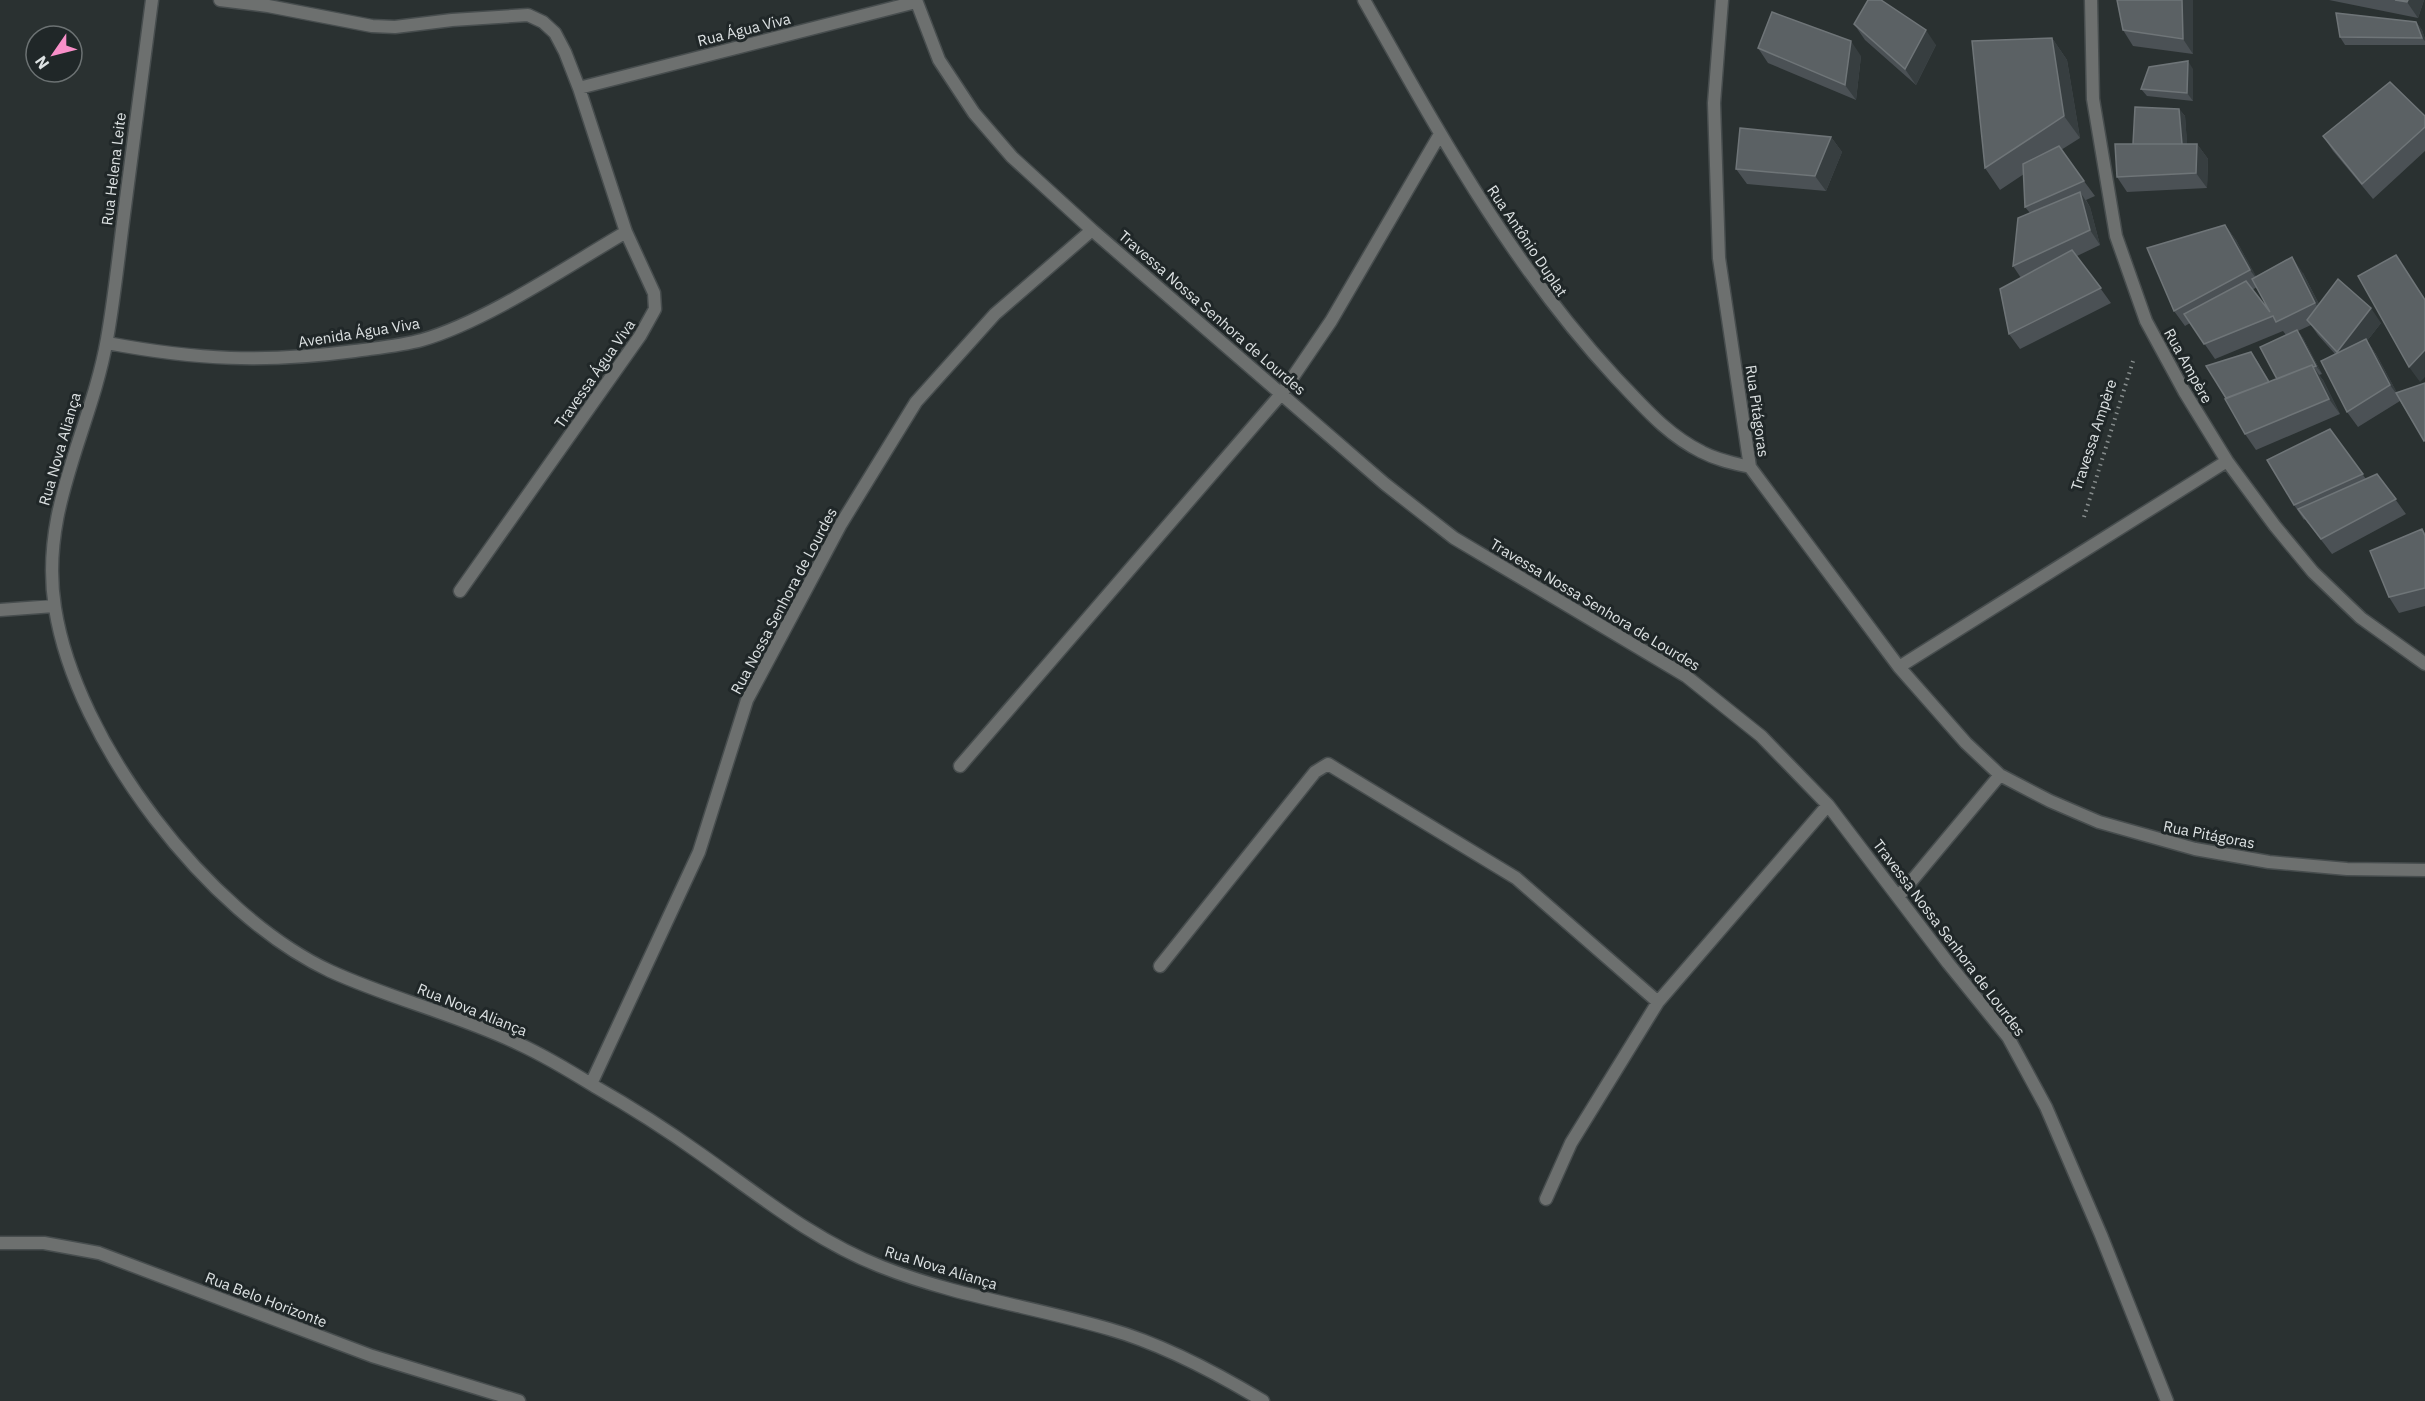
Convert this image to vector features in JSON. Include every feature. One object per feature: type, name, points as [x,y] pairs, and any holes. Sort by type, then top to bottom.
[{"type":"street","name":"Rua Helena Leite","points":[[107,343],[152,0]]},
{"type":"street","name":"Travessa Água Viva","points":[[220,0],[268,6],[372,27],[528,15],[543,22],[555,33],[579,88],[626,232],[654,293],[655,309],[650,321],[460,591]]},
{"type":"street","name":"Rua Antônio Duplat","points":[[1364,0],[1440,134],[1511,250],[1557,311],[1658,422],[1702,452],[1750,467]]},
{"type":"street","name":"Rua Pitágoras","points":[[1722,0],[1714,103],[1719,258],[1750,467],[1899,667],[1966,743],[2000,775],[2050,801],[2099,822],[2195,849],[2269,862],[2347,868],[2425,870]]},
{"type":"street","name":"Rua Ampère","points":[[2091,0],[2093,99],[2116,236],[2146,321],[2184,391],[2228,461],[2275,526],[2313,572],[2361,618],[2425,664]]},
{"type":"street","name":"Rua Água Viva","points":[[579,88],[916,1]]},
{"type":"street","name":"Travessa Nossa Senhora de Lourdes","points":[[916,1],[939,60],[974,113],[1012,157],[1092,230],[1385,484],[1454,537],[1686,676],[1761,736],[1828,805],[1948,963],[2008,1036],[2046,1107],[2101,1235],[2167,1401]]},
{"type":"street","points":[[960,766],[1282,393],[1331,321],[1440,134]]},
{"type":"street","name":"Rua Nossa Senhora de Lourdes","points":[[591,1084],[699,852],[747,700],[841,524],[916,402],[995,314],[1092,230]]},
{"type":"street","name":"Avenida Água Viva","points":[[107,343],[163,354],[221,360],[272,360],[421,340],[457,327],[505,302],[626,232]]},
{"type":"street","name":"Rua Nova Aliança","points":[[107,343],[57,508],[54,606],[67,657],[84,702],[108,747],[144,801],[181,850],[226,901],[278,942],[331,971],[518,1043],[591,1084],[644,1116],[794,1221],[834,1245],[883,1268],[1114,1330],[1210,1371],[1263,1401]]},
{"type":"street","points":[[1899,667],[2228,461]]},
{"type":"street","points":[[0,610],[54,606]]},
{"type":"street","points":[[1160,966],[1316,772],[1328,764],[1516,878],[1658,1002]]},
{"type":"street","points":[[1899,896],[2000,775]]},
{"type":"street","points":[[1546,1199],[1571,1143],[1658,1002],[1828,805]]},
{"type":"street","name":"Rua Belo Horizonte","points":[[0,1242],[44,1243],[99,1253],[372,1356],[519,1401]]},
{"type":"path","name":"Travessa Ampère","points":[[2071,558],[2146,321]]},
{"type":"building","points":[[1868,0],[1881,0],[1926,30],[1905,69],[1854,24]]},
{"type":"building","points":[[2117,0],[2182,0],[2183,39],[2123,30]]},
{"type":"building","points":[[1772,12],[1851,41],[1845,85],[1758,48]]},
{"type":"building","points":[[2336,13],[2416,22],[2422,38],[2340,37]]},
{"type":"building","points":[[2052,38],[2064,116],[1985,168],[1972,41]]},
{"type":"building","points":[[2188,61],[2187,93],[2141,89],[2149,67]]},
{"type":"building","points":[[2390,82],[2425,116],[2425,127],[2362,184],[2323,136]]},
{"type":"building","points":[[2135,107],[2179,109],[2182,144],[2133,144]]},
{"type":"building","points":[[1740,128],[1831,137],[1815,176],[1736,169]]},
{"type":"building","points":[[2115,144],[2197,144],[2196,173],[2117,177]]},
{"type":"building","points":[[2059,146],[2084,181],[2025,207],[2023,164]]},
{"type":"building","points":[[2080,192],[2090,230],[2013,266],[2018,218]]},
{"type":"building","points":[[2225,225],[2250,270],[2174,311],[2147,248]]},
{"type":"building","points":[[2072,250],[2101,288],[2009,334],[2000,289]]},
{"type":"building","points":[[2396,255],[2425,300],[2425,350],[2409,367],[2358,276]]},
{"type":"building","points":[[2292,257],[2315,303],[2276,322],[2273,316],[2204,344],[2184,314],[2246,281],[2270,312],[2252,279]]},
{"type":"building","points":[[2338,279],[2371,308],[2337,352],[2307,320]]},
{"type":"building","points":[[2297,330],[2316,366],[2312,365],[2277,379],[2260,347]]},
{"type":"building","points":[[2366,339],[2390,385],[2347,412],[2321,361]]},
{"type":"building","points":[[2251,352],[2269,382],[2226,398],[2206,366]]},
{"type":"building","points":[[2312,365],[2329,399],[2245,434],[2225,399]]},
{"type":"building","points":[[2425,383],[2425,440],[2424,441],[2396,393]]},
{"type":"building","points":[[2330,429],[2363,474],[2294,505],[2267,460]]},
{"type":"building","points":[[2377,474],[2396,499],[2321,539],[2298,509]]},
{"type":"building","points":[[2422,529],[2425,536],[2425,588],[2389,597],[2370,551]]}]
